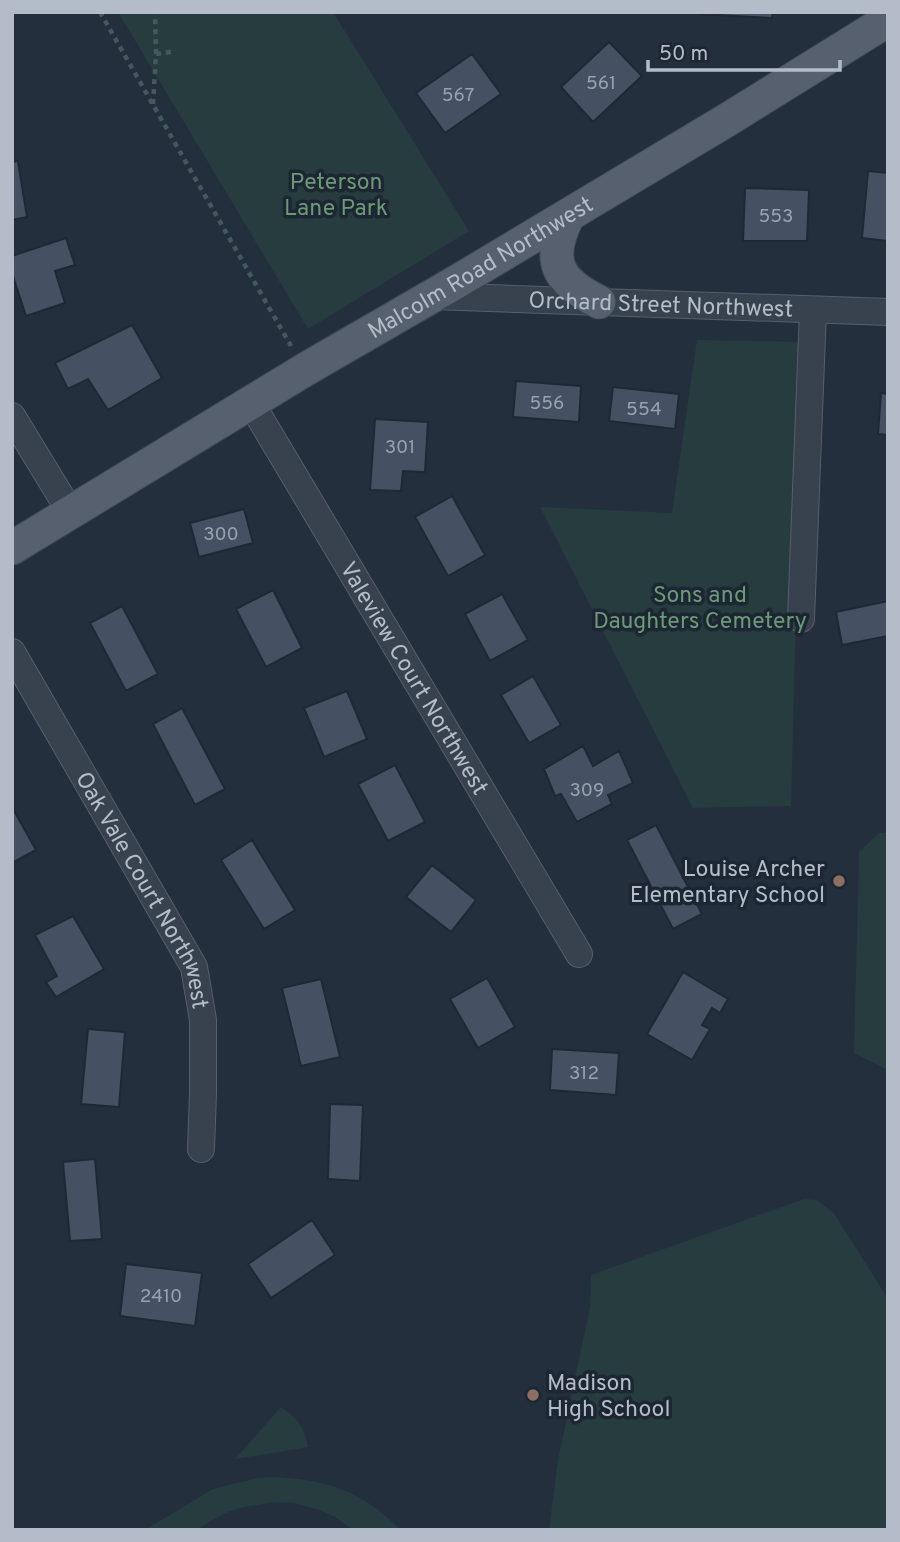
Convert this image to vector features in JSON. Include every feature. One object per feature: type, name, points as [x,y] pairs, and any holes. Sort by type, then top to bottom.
[{"type":"main road","name":"Malcolm Road Northwest","points":[[12,548],[306,369],[568,216],[888,20]]},
{"type":"main road","points":[[568,216],[560,232],[557,248],[557,262],[562,276],[572,287],[599,302]]},
{"type":"street","name":"Orchard Street Northwest","points":[[433,296],[888,312]]},
{"type":"street","points":[[801,619],[813,310]]},
{"type":"street","name":"Valeview Court Northwest","points":[[251,403],[579,954]]},
{"type":"street","points":[[12,416],[71,513]]},
{"type":"street","name":"Oak Vale Court Northwest","points":[[12,652],[194,967],[203,1020],[204,1093],[201,1149]]},
{"type":"path","points":[[100,12],[306,369]]},
{"type":"path","points":[[153,104],[155,12]]},
{"type":"path","points":[[156,54],[176,51]]},
{"type":"green space","name":"Peterson Lane Park","points":[[118,12],[333,12],[469,231],[308,329]]},
{"type":"green space","name":"Sons and Daughters Cemetery","points":[[697,340],[803,342],[791,806],[693,808],[540,507],[672,513]]},
{"type":"green space","points":[[879,833],[888,833],[888,1070],[854,1053],[859,852]]},
{"type":"green space","points":[[804,1199],[816,1200],[834,1213],[888,1299],[888,1530],[549,1530],[558,1460],[590,1307],[591,1275]]},
{"type":"green space","points":[[281,1407],[299,1424],[308,1447],[235,1459]]},
{"type":"green space","points":[[258,1478],[312,1481],[344,1490],[373,1506],[400,1530],[353,1530],[335,1517],[317,1509],[294,1503],[275,1502],[225,1513],[195,1530],[145,1530],[213,1489]]},
{"type":"building","points":[[698,12],[773,12],[772,18]]},
{"type":"building","points":[[609,42],[642,76],[593,122],[561,87]]},
{"type":"building","points":[[472,54],[501,94],[445,133],[416,93]]},
{"type":"building","points":[[18,161],[27,217],[12,220],[12,162]]},
{"type":"building","points":[[868,171],[888,173],[888,241],[862,238]]},
{"type":"building","points":[[745,188],[809,190],[807,241],[743,241]]},
{"type":"building","points":[[66,238],[75,265],[55,271],[65,303],[26,316],[12,273],[12,256]]},
{"type":"building","points":[[132,325],[162,378],[108,410],[88,379],[68,389],[55,363]]},
{"type":"building","points":[[516,381],[581,386],[579,422],[513,417]]},
{"type":"building","points":[[613,387],[679,394],[675,429],[609,421]]},
{"type":"building","points":[[881,393],[888,394],[888,435],[878,434]]},
{"type":"building","points":[[375,419],[428,422],[425,472],[403,471],[401,491],[370,490]]},
{"type":"building","points":[[452,496],[485,555],[448,576],[415,517]]},
{"type":"building","points":[[244,509],[253,543],[199,557],[190,523]]},
{"type":"building","points":[[273,590],[302,648],[266,667],[236,609]]},
{"type":"building","points":[[502,594],[528,640],[490,661],[465,614]]},
{"type":"building","points":[[888,601],[888,636],[842,645],[836,612]]},
{"type":"building","points":[[122,606],[158,674],[126,691],[90,623]]},
{"type":"building","points":[[533,676],[561,725],[529,743],[501,695]]},
{"type":"building","points":[[347,691],[367,739],[324,757],[304,708]]},
{"type":"building","points":[[182,708],[225,789],[195,805],[153,724]]},
{"type":"building","points":[[583,746],[593,766],[619,751],[633,783],[608,795],[612,804],[577,822],[561,794],[555,796],[544,769]]},
{"type":"building","points":[[395,765],[425,822],[388,841],[358,784]]},
{"type":"building","points":[[12,807],[36,850],[12,863]]},
{"type":"building","points":[[656,825],[702,914],[673,929],[627,840]]},
{"type":"building","points":[[252,840],[295,910],[264,929],[221,860]]},
{"type":"building","points":[[432,865],[476,900],[451,932],[406,897]]},
{"type":"building","points":[[73,916],[104,969],[56,997],[46,982],[57,976],[35,935]]},
{"type":"building","points":[[683,972],[728,999],[720,1013],[712,1008],[702,1025],[710,1029],[692,1060],[647,1034]]},
{"type":"building","points":[[487,978],[515,1027],[478,1048],[450,999]]},
{"type":"building","points":[[321,979],[340,1057],[301,1066],[282,988]]},
{"type":"building","points":[[88,1029],[125,1032],[119,1107],[81,1104]]},
{"type":"building","points":[[552,1049],[619,1053],[616,1095],[550,1090]]},
{"type":"building","points":[[330,1104],[363,1105],[360,1181],[328,1179]]},
{"type":"building","points":[[95,1159],[102,1239],[70,1241],[63,1162]]},
{"type":"building","points":[[312,1220],[335,1255],[271,1298],[248,1264]]},
{"type":"building","points":[[126,1264],[202,1273],[195,1326],[120,1316]]},
{"type":"place","name":"Louise Archer Elementary School","points":[[839,881]]},
{"type":"place","name":"Madison High School","points":[[533,1395]]}]
